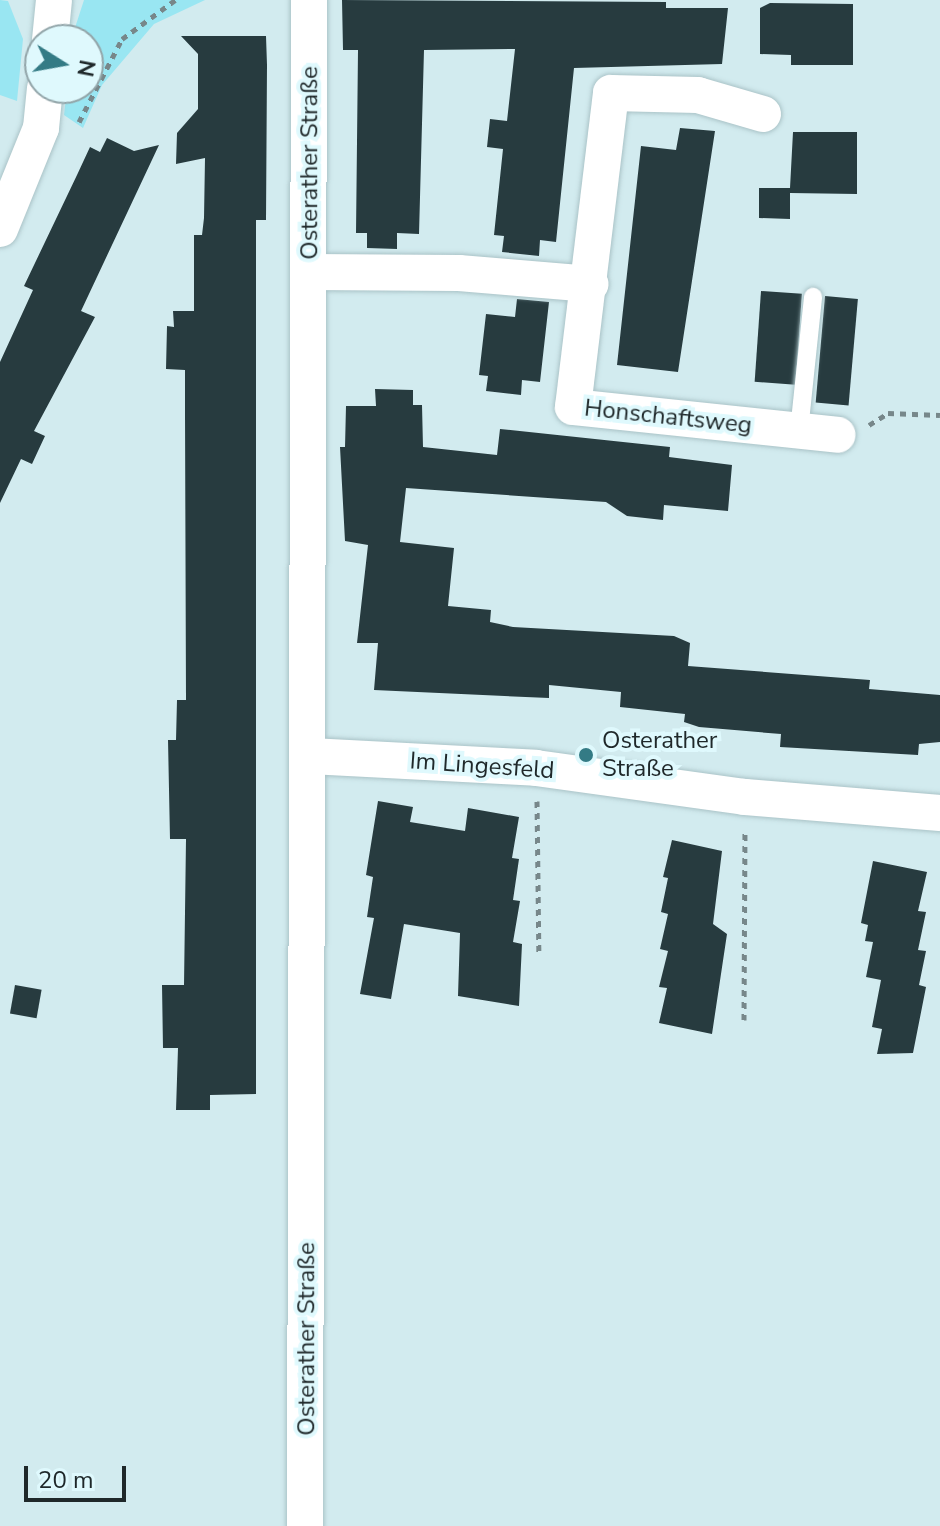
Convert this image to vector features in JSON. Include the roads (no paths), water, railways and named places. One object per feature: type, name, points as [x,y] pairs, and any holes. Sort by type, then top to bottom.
[{"type":"street","points":[[52,24],[54,0]]},
{"type":"street","name":"Osterather Straße","points":[[305,1526],[310,756],[309,0]]},
{"type":"street","name":"Honschaftsweg","points":[[763,114],[698,95],[611,93],[591,284],[573,407],[838,435]]},
{"type":"street","points":[[0,229],[41,128],[43,104]]},
{"type":"street","points":[[310,272],[459,273],[591,284]]},
{"type":"street","name":"Im Lingesfeld","points":[[310,756],[536,768],[745,797],[940,813]]},
{"type":"lane","points":[[799,431],[813,297]]},
{"type":"place","name":"Osterather Straße","points":[[586,755]]}]
